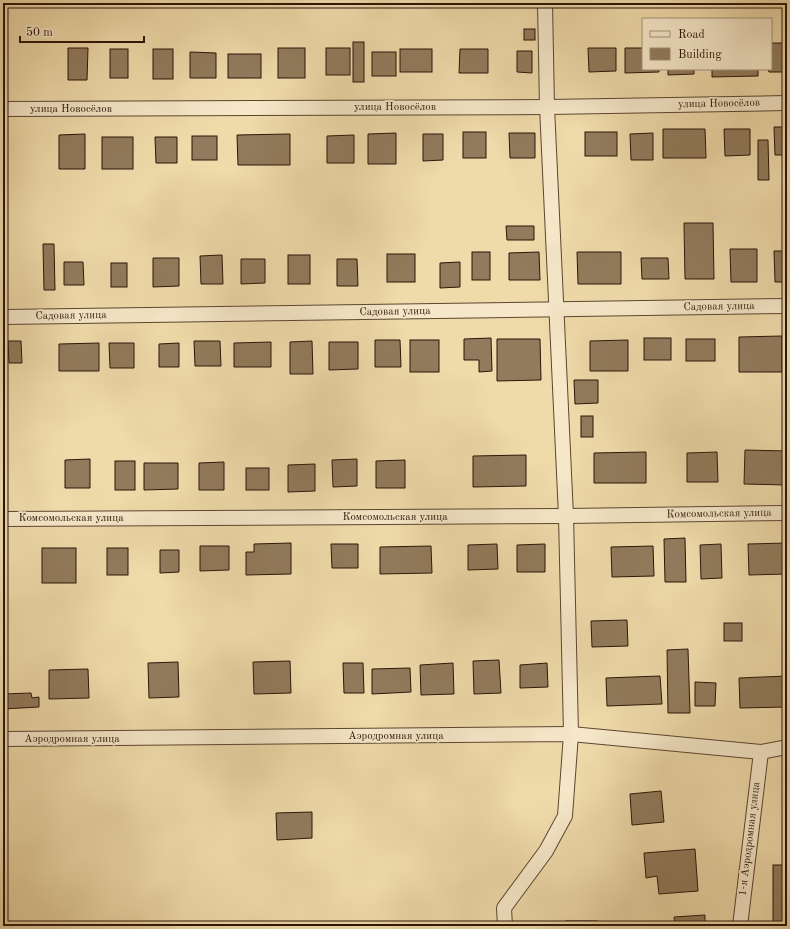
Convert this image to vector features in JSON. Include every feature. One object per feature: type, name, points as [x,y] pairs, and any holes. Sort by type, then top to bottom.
[{"type":"street","points":[[505,926],[504,908],[546,851],[565,816],[571,734],[566,516],[556,310],[545,3]]},
{"type":"street","name":"улица Новосёлов","points":[[3,109],[548,107],[787,103]]},
{"type":"street","name":"Садовая улица","points":[[3,317],[787,306]]},
{"type":"street","name":"Комсомольская улица","points":[[3,519],[566,516],[787,513]]},
{"type":"street","name":"Аэродромная улица","points":[[3,739],[571,734],[761,752],[787,747]]},
{"type":"street","name":"1-я Аэродромная улица","points":[[740,926],[761,752]]},
{"type":"building","points":[[524,29],[535,29],[535,40],[524,40]]},
{"type":"building","points":[[353,42],[364,42],[364,82],[353,82]]},
{"type":"building","points":[[772,43],[787,43],[787,72],[769,72],[768,70],[772,70]]},
{"type":"building","points":[[68,48],[88,48],[87,80],[68,80]]},
{"type":"building","points":[[278,48],[305,48],[305,78],[278,78]]},
{"type":"building","points":[[326,48],[350,48],[350,75],[326,75]]},
{"type":"building","points":[[588,48],[616,48],[616,71],[589,72]]},
{"type":"building","points":[[625,48],[642,48],[642,70],[659,70],[659,72],[625,73]]},
{"type":"building","points":[[110,49],[128,49],[128,78],[110,78]]},
{"type":"building","points":[[153,49],[173,49],[173,79],[153,79]]},
{"type":"building","points":[[400,49],[432,49],[432,72],[400,72]]},
{"type":"building","points":[[460,49],[488,49],[488,73],[459,73]]},
{"type":"building","points":[[517,51],[532,51],[532,73],[517,72]]},
{"type":"building","points":[[190,52],[216,53],[216,78],[190,78]]},
{"type":"building","points":[[372,52],[396,52],[396,76],[372,76]]},
{"type":"building","points":[[228,54],[261,54],[261,78],[228,78]]},
{"type":"building","points":[[668,70],[694,70],[694,74],[668,75]]},
{"type":"building","points":[[712,70],[758,70],[758,76],[712,77]]},
{"type":"building","points":[[774,127],[787,127],[787,155],[775,155]]},
{"type":"building","points":[[663,129],[705,129],[706,158],[663,158]]},
{"type":"building","points":[[724,129],[750,129],[750,155],[725,156]]},
{"type":"building","points":[[463,132],[486,132],[486,158],[463,158]]},
{"type":"building","points":[[585,132],[617,132],[617,156],[585,156]]},
{"type":"building","points":[[396,133],[396,164],[368,164],[368,134]]},
{"type":"building","points":[[509,133],[535,133],[535,158],[510,158]]},
{"type":"building","points":[[653,133],[653,160],[631,160],[630,134]]},
{"type":"building","points":[[85,134],[85,169],[59,169],[59,135]]},
{"type":"building","points":[[290,134],[290,165],[238,165],[237,135]]},
{"type":"building","points":[[423,134],[443,134],[443,160],[423,161]]},
{"type":"building","points":[[354,135],[354,163],[327,163],[327,136]]},
{"type":"building","points":[[192,136],[217,136],[217,160],[192,160]]},
{"type":"building","points":[[102,137],[133,137],[133,169],[102,169]]},
{"type":"building","points":[[155,137],[177,137],[177,163],[156,163]]},
{"type":"building","points":[[758,140],[768,140],[769,180],[758,180]]},
{"type":"building","points":[[684,223],[713,223],[714,279],[685,279]]},
{"type":"building","points":[[506,226],[534,226],[534,240],[507,240]]},
{"type":"building","points":[[43,244],[54,244],[55,290],[44,290]]},
{"type":"building","points":[[730,249],[757,249],[757,282],[731,282]]},
{"type":"building","points":[[774,251],[787,251],[787,282],[775,282]]},
{"type":"building","points":[[472,252],[490,252],[490,280],[472,280]]},
{"type":"building","points":[[539,252],[540,280],[509,280],[509,253]]},
{"type":"building","points":[[577,252],[621,252],[621,284],[578,284]]},
{"type":"building","points":[[387,254],[415,254],[415,282],[387,282]]},
{"type":"building","points":[[222,255],[223,284],[201,284],[200,256]]},
{"type":"building","points":[[288,255],[310,255],[310,284],[288,284]]},
{"type":"building","points":[[153,258],[179,258],[179,286],[153,287]]},
{"type":"building","points":[[641,258],[668,258],[669,279],[642,279]]},
{"type":"building","points":[[241,259],[265,259],[265,283],[241,284]]},
{"type":"building","points":[[337,259],[357,259],[358,286],[337,286]]},
{"type":"building","points":[[64,262],[83,262],[84,285],[64,285]]},
{"type":"building","points":[[460,262],[460,287],[440,288],[440,263]]},
{"type":"building","points":[[111,263],[127,263],[127,287],[111,287]]},
{"type":"building","points":[[782,336],[782,372],[739,372],[739,337]]},
{"type":"building","points":[[491,338],[492,371],[479,372],[479,360],[464,360],[464,339]]},
{"type":"building","points":[[644,338],[671,338],[671,360],[644,360]]},
{"type":"building","points":[[497,339],[540,339],[541,380],[497,381]]},
{"type":"building","points":[[686,339],[715,339],[715,361],[686,361]]},
{"type":"building","points":[[375,340],[400,340],[401,367],[375,367]]},
{"type":"building","points":[[410,340],[439,340],[439,372],[410,372]]},
{"type":"building","points":[[628,340],[628,371],[590,371],[590,341]]},
{"type":"building","points":[[8,341],[21,341],[22,363],[9,363]]},
{"type":"building","points":[[194,341],[220,341],[221,366],[195,366]]},
{"type":"building","points":[[312,341],[313,374],[290,374],[290,342]]},
{"type":"building","points":[[271,342],[271,367],[234,367],[234,343]]},
{"type":"building","points":[[329,342],[358,342],[358,369],[329,370]]},
{"type":"building","points":[[99,343],[99,371],[59,371],[59,344]]},
{"type":"building","points":[[109,343],[134,343],[134,368],[110,368]]},
{"type":"building","points":[[179,343],[179,367],[159,367],[159,344]]},
{"type":"building","points":[[574,380],[598,380],[598,403],[575,404]]},
{"type":"building","points":[[581,416],[593,416],[593,437],[581,437]]},
{"type":"building","points":[[745,450],[787,451],[786,485],[744,484]]},
{"type":"building","points":[[646,452],[646,483],[594,483],[594,453]]},
{"type":"building","points":[[717,452],[718,482],[687,482],[687,453]]},
{"type":"building","points":[[526,455],[526,486],[473,487],[473,456]]},
{"type":"building","points":[[90,459],[90,488],[65,488],[65,460]]},
{"type":"building","points":[[357,459],[357,486],[333,487],[332,460]]},
{"type":"building","points":[[405,460],[405,488],[376,488],[376,461]]},
{"type":"building","points":[[115,461],[135,461],[135,490],[115,490]]},
{"type":"building","points":[[224,462],[224,490],[199,490],[199,463]]},
{"type":"building","points":[[144,463],[178,463],[178,489],[144,490]]},
{"type":"building","points":[[315,464],[315,491],[288,492],[288,465]]},
{"type":"building","points":[[246,468],[269,468],[269,490],[246,490]]},
{"type":"building","points":[[685,538],[686,582],[665,582],[664,539]]},
{"type":"building","points":[[291,543],[291,574],[246,575],[246,552],[254,552],[254,544]]},
{"type":"building","points":[[787,543],[787,574],[749,575],[748,544]]},
{"type":"building","points":[[331,544],[358,544],[358,568],[332,568]]},
{"type":"building","points":[[497,544],[498,569],[468,570],[468,545]]},
{"type":"building","points":[[545,544],[545,572],[517,572],[517,545]]},
{"type":"building","points":[[721,544],[722,578],[701,579],[700,545]]},
{"type":"building","points":[[200,546],[229,546],[229,570],[200,571]]},
{"type":"building","points":[[431,546],[432,573],[380,574],[380,547]]},
{"type":"building","points":[[653,546],[654,576],[612,577],[611,547]]},
{"type":"building","points":[[42,548],[76,548],[76,583],[42,583]]},
{"type":"building","points":[[107,548],[128,548],[128,575],[107,575]]},
{"type":"building","points":[[160,550],[179,550],[179,572],[160,573]]},
{"type":"building","points":[[627,620],[628,646],[592,647],[591,621]]},
{"type":"building","points":[[724,623],[742,623],[742,641],[724,641]]},
{"type":"building","points":[[688,649],[690,713],[668,713],[667,650]]},
{"type":"building","points":[[499,660],[501,693],[474,694],[473,661]]},
{"type":"building","points":[[290,661],[291,693],[254,694],[253,662]]},
{"type":"building","points":[[178,662],[179,697],[149,698],[148,663]]},
{"type":"building","points":[[343,663],[363,663],[364,693],[344,693]]},
{"type":"building","points":[[453,663],[454,694],[421,695],[420,665]]},
{"type":"building","points":[[547,663],[548,687],[520,688],[520,665]]},
{"type":"building","points":[[410,668],[411,692],[372,694],[372,669]]},
{"type":"building","points":[[88,669],[89,698],[49,699],[49,670]]},
{"type":"building","points":[[660,676],[662,704],[607,706],[606,678]]},
{"type":"building","points":[[787,676],[787,707],[740,708],[739,678]]},
{"type":"building","points":[[695,682],[716,683],[715,706],[695,706]]},
{"type":"building","points":[[31,693],[32,698],[39,697],[39,707],[3,709],[3,694]]},
{"type":"building","points":[[661,791],[664,822],[632,825],[630,794]]},
{"type":"building","points":[[312,812],[312,838],[277,840],[276,813]]},
{"type":"building","points":[[695,849],[698,891],[659,894],[657,876],[646,878],[644,853]]},
{"type":"building","points":[[773,865],[787,865],[787,926],[773,926]]},
{"type":"building","points":[[705,915],[705,926],[675,926],[674,917]]},
{"type":"building","points":[[566,921],[597,921],[597,926],[566,926]]}]
